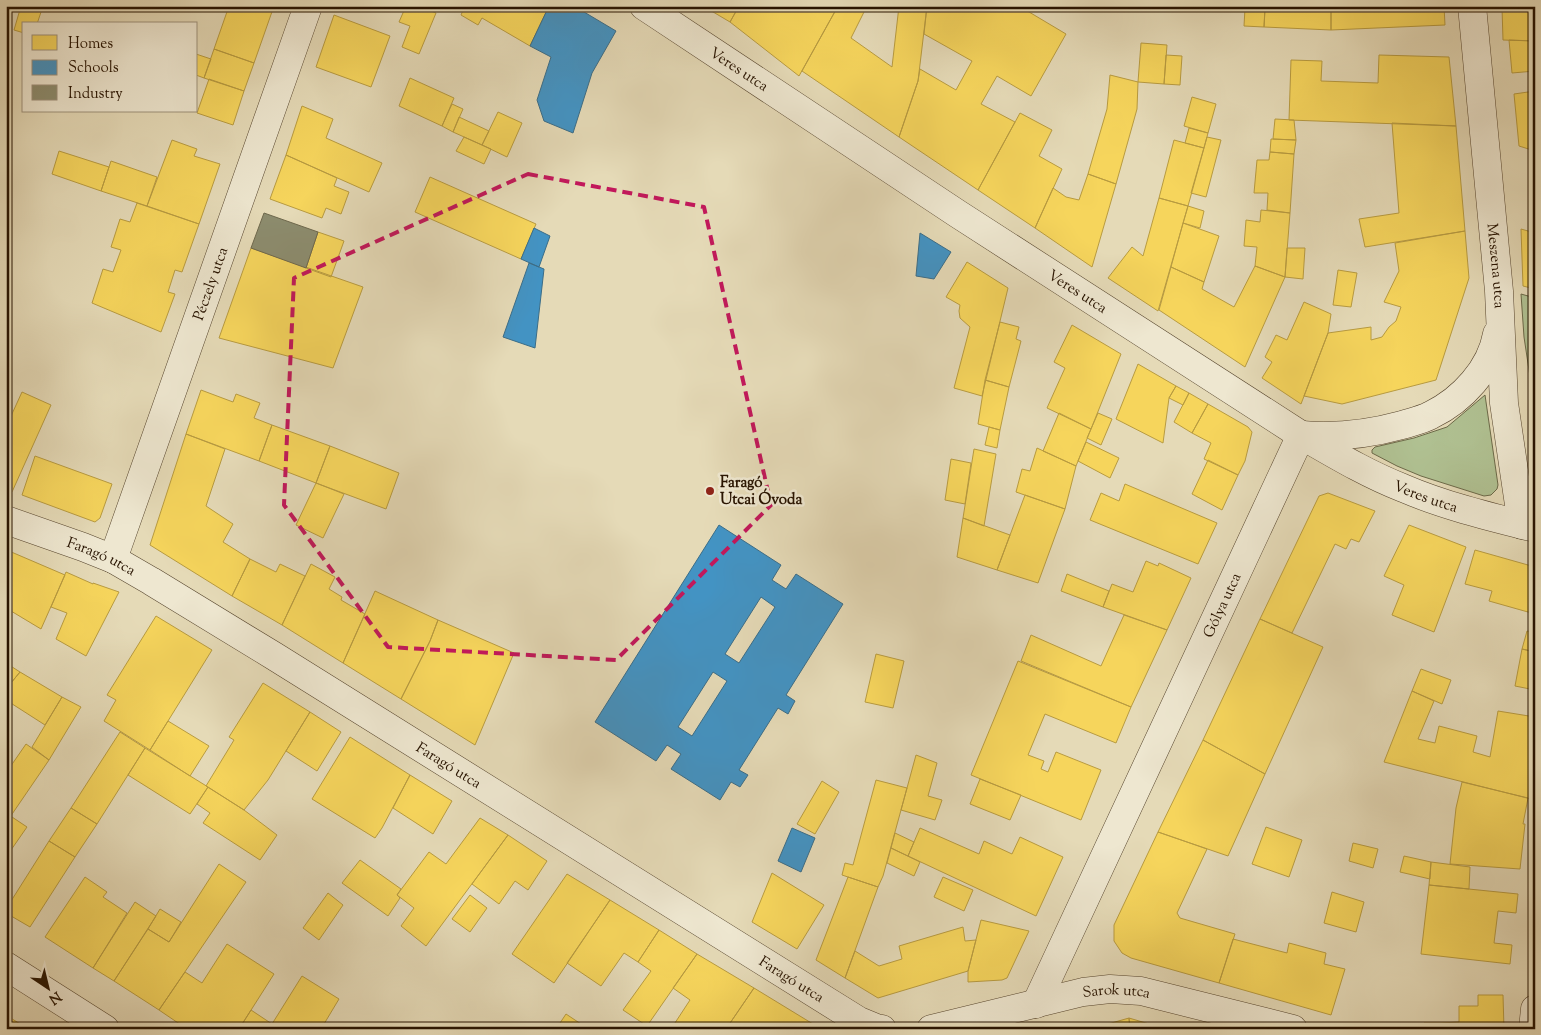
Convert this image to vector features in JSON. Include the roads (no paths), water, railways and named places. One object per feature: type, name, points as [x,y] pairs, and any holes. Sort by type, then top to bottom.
[{"type":"street","name":"Péczely utca","points":[[113,559],[308,6]]},
{"type":"street","name":"Veres utca","points":[[644,6],[958,214],[1301,435],[1364,470],[1402,488],[1443,503],[1528,526]]},
{"type":"street","name":"Meszena utca","points":[[1472,6],[1499,291],[1504,403],[1528,526]]},
{"type":"street","points":[[1301,435],[1321,437],[1367,433],[1431,415],[1468,389],[1481,373],[1496,339],[1500,323]]},
{"type":"street","name":"Gólya utca","points":[[1036,1004],[1301,435]]},
{"type":"street","name":"Faragó utca","points":[[6,520],[113,559],[274,656],[859,1020],[882,1029]]},
{"type":"street","points":[[6,966],[105,1029]]},
{"type":"street","name":"Sarok utca","points":[[938,1028],[1083,992],[1124,989],[1141,991],[1292,1029]]},
{"type":"street","points":[[1533,1029],[1535,1008]]},
{"type":"place","name":"Faragó Utcai Óvoda","points":[[710,491]]}]
